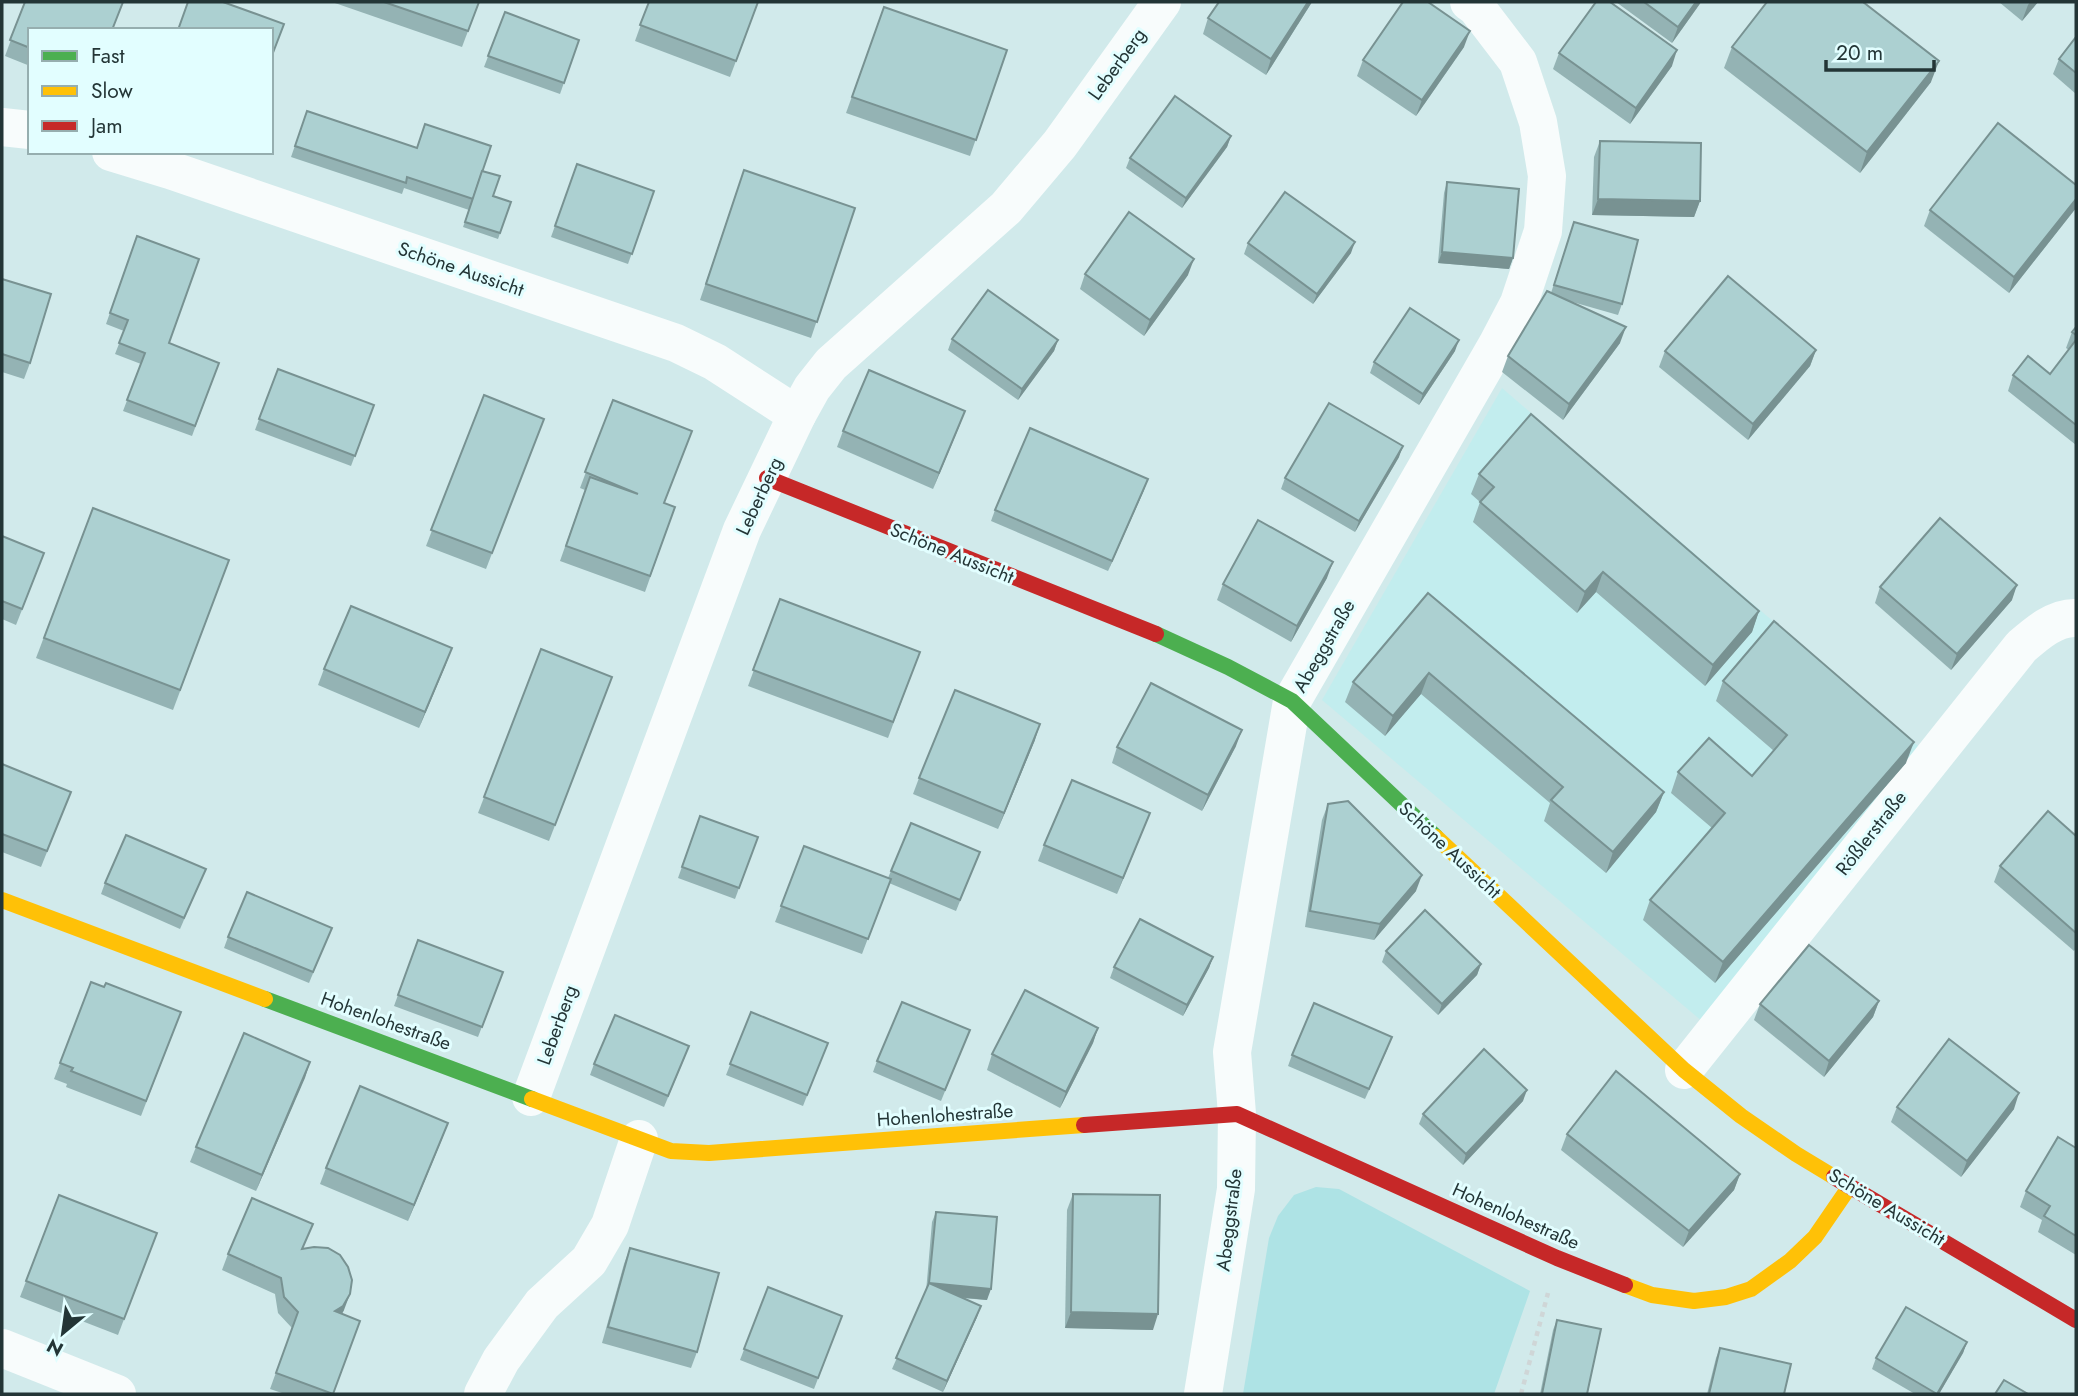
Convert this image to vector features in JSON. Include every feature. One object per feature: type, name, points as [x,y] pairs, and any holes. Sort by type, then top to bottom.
[{"type":"street","name":"Leberberg","points":[[531,1097],[741,530],[812,388],[831,363],[1006,208],[1060,144],[1162,2]]},
{"type":"street","name":"Abeggstraße","points":[[1203,1394],[1236,1189],[1237,1114],[1232,1052],[1292,702],[1497,345],[1519,303],[1543,230],[1547,176],[1538,122],[1518,62],[1476,7],[1469,2]]},
{"type":"street","points":[[2,127],[28,130]]},
{"type":"street","name":"Schöne Aussicht","points":[[118,154],[676,343],[715,362],[797,415]]},
{"type":"street","name":"Schöne Aussicht","points":[[767,478],[1164,637],[1228,667],[1292,702],[1684,1070],[1752,1124],[1796,1154],[2076,1320]]},
{"type":"street","name":"Rößlerstraße","points":[[1684,1070],[2021,647],[2044,628],[2076,618]]},
{"type":"street","name":"Hohenlohestraße","points":[[2,900],[671,1151],[709,1153],[1237,1114],[1557,1258],[1652,1295],[1694,1301],[1726,1297],[1751,1289],[1790,1261],[1815,1237],[1850,1186]]},
{"type":"street","points":[[483,1394],[501,1360],[542,1304],[589,1261],[610,1225],[639,1139]]},
{"type":"street","points":[[2,1348],[117,1394]]},
{"type":"path","points":[[1521,1394],[1557,1258]]},
{"type":"shaded area","points":[[1502,388],[1925,752],[1703,1022],[1322,700]]},
{"type":"shaded area","points":[[1316,1187],[1339,1189],[1530,1291],[1494,1394],[1243,1394],[1269,1238],[1278,1216],[1294,1195]]},
{"type":"building","points":[[25,2],[123,2],[113,28],[28,28],[28,47],[10,40]]},
{"type":"building","points":[[188,2],[223,2],[284,24],[273,53],[273,28],[179,28]]},
{"type":"building","points":[[384,2],[479,2],[468,31]]},
{"type":"building","points":[[649,2],[758,2],[736,61],[640,25]]},
{"type":"building","points":[[1219,2],[1308,2],[1271,59],[1208,18]]},
{"type":"building","points":[[1403,2],[1428,2],[1470,31],[1422,100],[1363,60]]},
{"type":"building","points":[[1596,2],[1610,2],[1677,50],[1636,108],[1559,53]]},
{"type":"building","points":[[1644,2],[1696,2],[1678,27]]},
{"type":"building","points":[[1767,2],[1863,2],[1939,61],[1867,152],[1732,47]]},
{"type":"building","points":[[884,7],[1007,50],[976,140],[852,97]]},
{"type":"building","points":[[505,12],[579,40],[564,83],[488,56]]},
{"type":"building","points":[[2076,37],[2076,73],[2059,59]]},
{"type":"building","points":[[1175,96],[1231,136],[1186,198],[1130,158]]},
{"type":"building","points":[[307,111],[417,148],[425,124],[491,146],[473,199],[407,177],[406,183],[295,146]]},
{"type":"building","points":[[1998,123],[2076,185],[2076,199],[2014,277],[1930,210]]},
{"type":"building","points":[[1600,141],[1701,143],[1700,201],[1598,199]]},
{"type":"building","points":[[577,164],[654,191],[632,254],[555,226]]},
{"type":"building","points":[[744,170],[855,208],[817,322],[706,284]]},
{"type":"building","points":[[482,171],[500,176],[493,196],[511,202],[500,233],[465,222]]},
{"type":"building","points":[[1447,182],[1519,189],[1513,258],[1442,252]]},
{"type":"building","points":[[1285,192],[1355,242],[1317,294],[1248,243]]},
{"type":"building","points":[[1129,212],[1194,259],[1150,320],[1085,274]]},
{"type":"building","points":[[1574,222],[1638,240],[1622,304],[1554,285]]},
{"type":"building","points":[[137,236],[199,259],[169,343],[219,363],[195,426],[127,400],[145,353],[119,343],[128,320],[110,313]]},
{"type":"building","points":[[1728,276],[1816,350],[1753,424],[1665,351]]},
{"type":"building","points":[[2,279],[51,294],[30,363],[2,354]]},
{"type":"building","points":[[988,290],[1058,340],[1022,389],[952,339]]},
{"type":"building","points":[[1547,291],[1626,327],[1569,404],[1508,356]]},
{"type":"building","points":[[1410,308],[1459,340],[1423,394],[1374,362]]},
{"type":"building","points":[[2076,340],[2076,425],[2013,375],[2028,356],[2050,374]]},
{"type":"building","points":[[278,369],[374,405],[355,456],[259,419]]},
{"type":"building","points":[[869,370],[965,411],[939,473],[843,431]]},
{"type":"building","points":[[484,395],[544,419],[492,553],[431,530]]},
{"type":"building","points":[[613,400],[692,431],[664,503],[675,507],[650,576],[566,546],[590,477],[638,494],[585,472]]},
{"type":"building","points":[[1329,403],[1403,446],[1359,521],[1285,478]]},
{"type":"building","points":[[1531,414],[1759,611],[1713,665],[1603,572],[1585,592],[1480,502],[1494,487],[1479,474]]},
{"type":"building","points":[[1030,428],[1148,479],[1112,561],[995,510]]},
{"type":"building","points":[[93,508],[229,560],[180,690],[44,638]]},
{"type":"building","points":[[1940,518],[2017,585],[1957,654],[1880,587]]},
{"type":"building","points":[[1258,520],[1333,562],[1297,626],[1223,584]]},
{"type":"building","points":[[2,536],[44,553],[22,609],[2,601]]},
{"type":"building","points":[[1428,593],[1664,792],[1613,852],[1551,800],[1563,787],[1429,673],[1393,716],[1353,682]]},
{"type":"building","points":[[780,599],[920,652],[893,722],[753,670]]},
{"type":"building","points":[[351,606],[452,648],[425,712],[324,669]]},
{"type":"building","points":[[1774,621],[1914,742],[1723,962],[1650,900],[1725,813],[1678,772],[1709,738],[1752,776],[1787,735],[1723,681]]},
{"type":"building","points":[[541,649],[612,677],[555,825],[484,797]]},
{"type":"building","points":[[1151,683],[1242,730],[1208,795],[1117,747]]},
{"type":"building","points":[[955,690],[1040,724],[1004,813],[919,778]]},
{"type":"building","points":[[2,764],[71,792],[47,851],[2,834]]},
{"type":"building","points":[[1072,780],[1150,813],[1123,878],[1044,845]]},
{"type":"building","points":[[1348,801],[1422,875],[1380,924],[1310,911],[1328,804]]},
{"type":"building","points":[[2048,811],[2076,836],[2076,933],[2000,866]]},
{"type":"building","points":[[700,816],[758,837],[739,888],[682,867]]},
{"type":"building","points":[[911,823],[980,852],[960,900],[891,871]]},
{"type":"building","points":[[126,835],[206,869],[184,918],[105,883]]},
{"type":"building","points":[[804,846],[891,879],[868,939],[781,906]]},
{"type":"building","points":[[247,892],[332,928],[313,972],[228,937]]},
{"type":"building","points":[[1425,910],[1481,964],[1442,1004],[1386,951]]},
{"type":"building","points":[[1140,919],[1213,957],[1187,1005],[1114,967]]},
{"type":"building","points":[[418,940],[503,972],[482,1027],[398,995]]},
{"type":"building","points":[[1809,945],[1879,1001],[1829,1061],[1760,1004]]},
{"type":"building","points":[[91,982],[104,987],[106,983],[181,1012],[146,1101],[71,1071],[73,1068],[60,1063]]},
{"type":"building","points":[[1025,990],[1098,1028],[1066,1092],[992,1054]]},
{"type":"building","points":[[902,1002],[970,1030],[945,1090],[877,1061]]},
{"type":"building","points":[[1314,1003],[1392,1037],[1369,1089],[1292,1055]]},
{"type":"building","points":[[751,1012],[828,1043],[807,1095],[730,1064]]},
{"type":"building","points":[[615,1015],[689,1046],[668,1096],[594,1064]]},
{"type":"building","points":[[244,1033],[310,1062],[262,1175],[196,1147]]},
{"type":"building","points":[[1949,1039],[2019,1093],[1967,1161],[1897,1107]]},
{"type":"building","points":[[1484,1049],[1527,1090],[1466,1154],[1423,1114]]},
{"type":"building","points":[[1616,1071],[1740,1174],[1689,1231],[1567,1134]]},
{"type":"building","points":[[360,1086],[448,1123],[414,1205],[326,1168]]},
{"type":"building","points":[[2058,1137],[2076,1148],[2076,1236],[2044,1216],[2050,1206],[2026,1191]]},
{"type":"building","points":[[1073,1194],[1160,1195],[1158,1314],[1071,1312]]},
{"type":"building","points":[[59,1195],[157,1233],[124,1319],[26,1281]]},
{"type":"building","points":[[252,1198],[313,1224],[302,1249],[328,1248],[340,1255],[348,1267],[352,1280],[350,1294],[343,1306],[335,1311],[360,1321],[333,1394],[276,1373],[298,1312],[284,1297],[281,1278],[228,1254]]},
{"type":"building","points":[[936,1212],[997,1217],[991,1289],[929,1283]]},
{"type":"building","points":[[630,1248],[719,1273],[697,1352],[608,1327]]},
{"type":"building","points":[[929,1283],[981,1306],[947,1381],[896,1358]]},
{"type":"building","points":[[768,1287],[842,1316],[818,1378],[744,1349]]},
{"type":"building","points":[[1906,1307],[1967,1342],[1937,1394],[1876,1358]]},
{"type":"building","points":[[1557,1320],[1601,1329],[1587,1394],[1542,1394]]},
{"type":"building","points":[[1720,1348],[1791,1364],[1784,1394],[1709,1394]]},
{"type":"building","points":[[2004,1380],[2028,1394],[1995,1394]]},
{"type":"traffic: fast","points":[[1156,634],[1228,667],[1292,701],[1436,837]]},
{"type":"traffic: fast","points":[[265,999],[532,1099]]},
{"type":"traffic: slow","points":[[1436,837],[1684,1070],[1741,1116],[1834,1177]]},
{"type":"traffic: slow","points":[[2,900],[265,999]]},
{"type":"traffic: slow","points":[[532,1099],[671,1151],[709,1153],[1084,1125]]},
{"type":"traffic: slow","points":[[1625,1285],[1652,1295],[1694,1301],[1726,1297],[1751,1289],[1790,1261],[1815,1237],[1850,1186]]},
{"type":"traffic: jam","points":[[767,478],[1156,634]]},
{"type":"traffic: jam","points":[[1084,1125],[1237,1114],[1557,1258],[1625,1285]]},
{"type":"traffic: jam","points":[[1834,1177],[2076,1320]]}]
